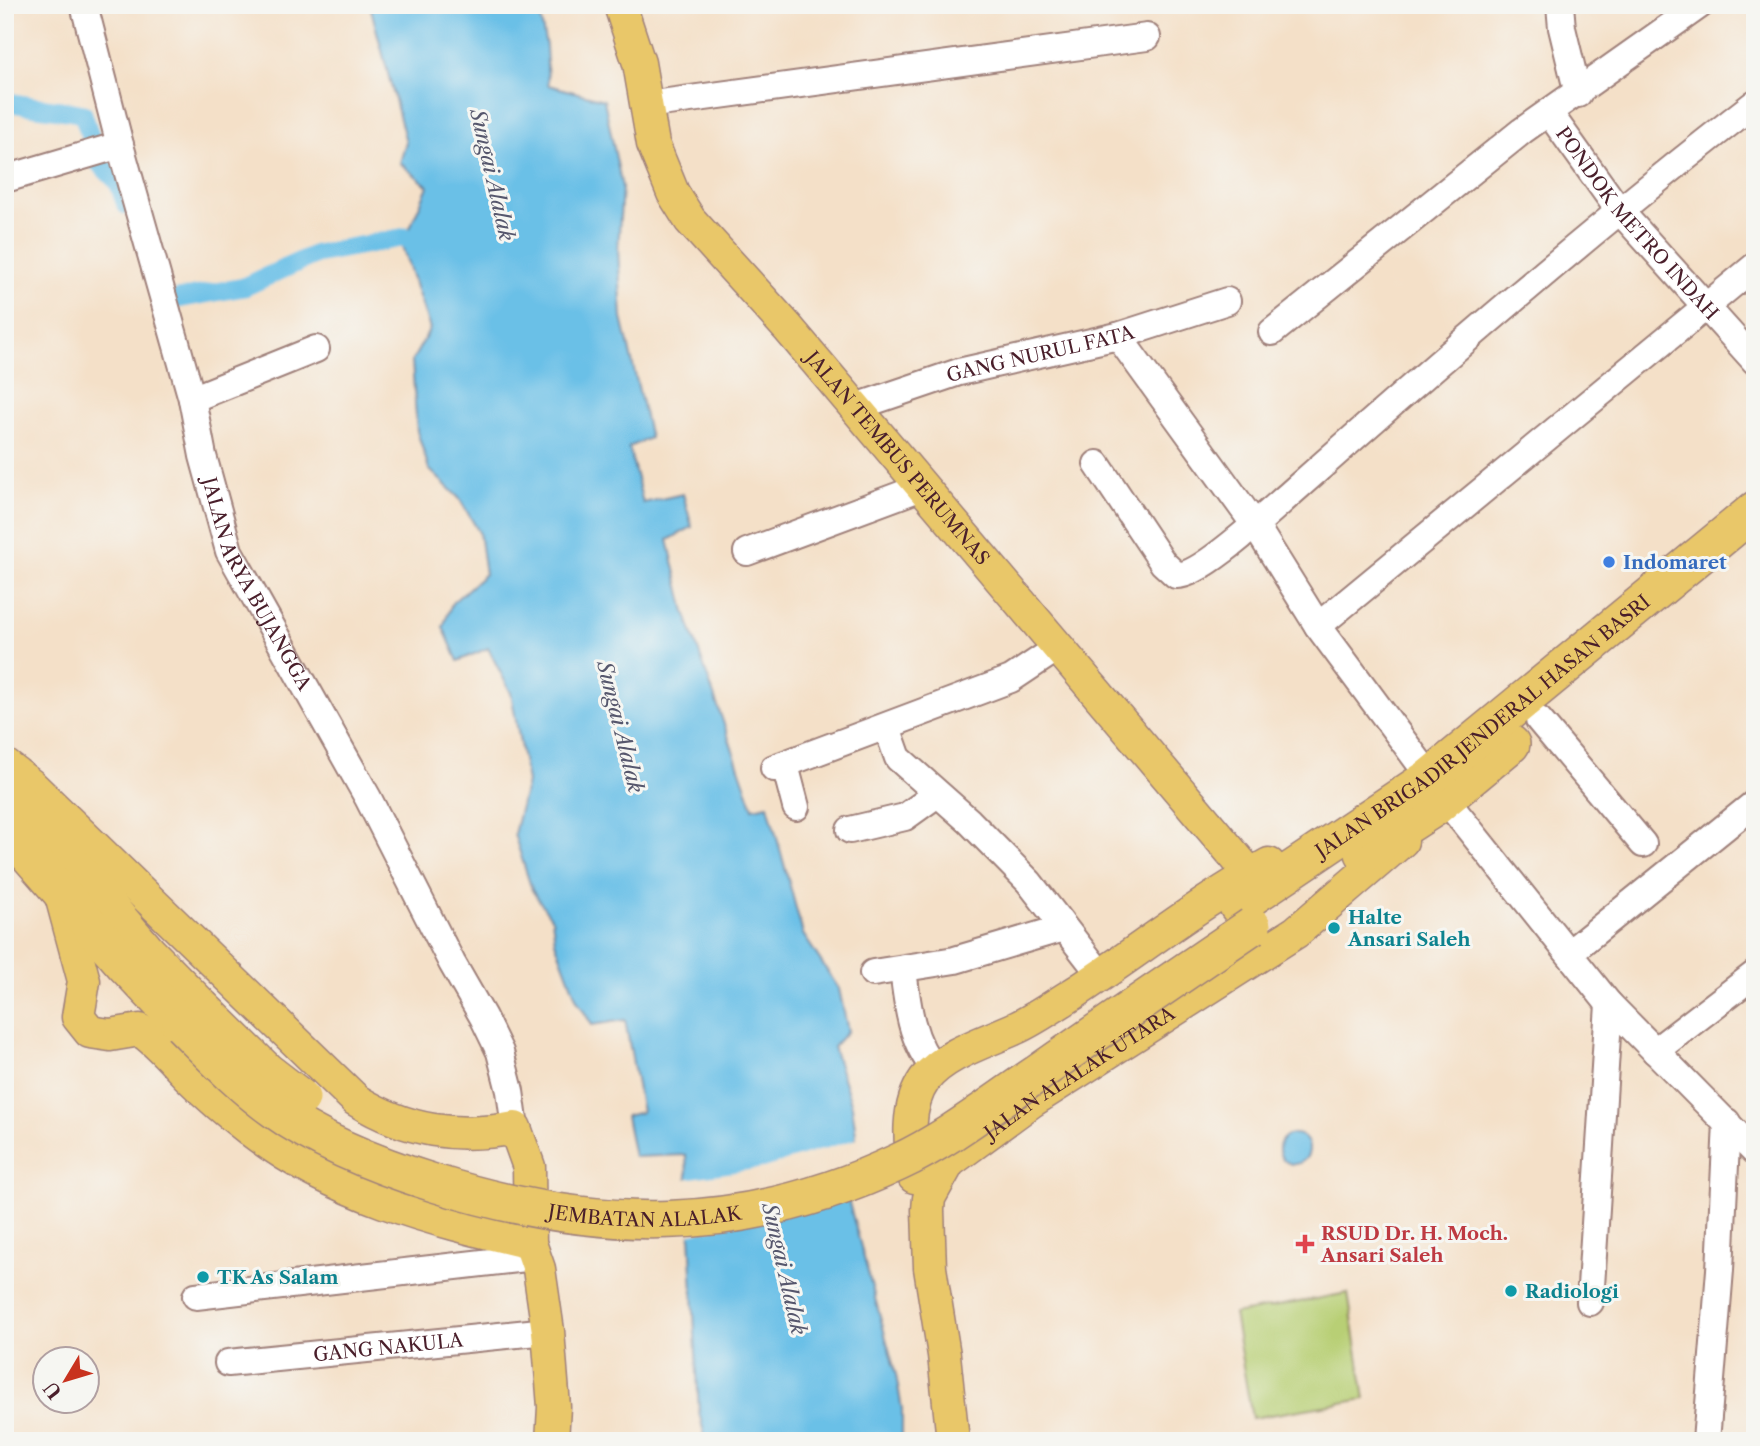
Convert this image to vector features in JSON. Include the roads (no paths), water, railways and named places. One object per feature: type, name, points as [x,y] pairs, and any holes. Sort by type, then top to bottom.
[{"type":"highway","name":"JALAN BRIGADIR JENDERAL HASAN BASRI","points":[[1432,792],[1755,510]]},
{"type":"highway","name":"JALAN BRIGADIR JENDERAL HASAN BASRI","points":[[1247,902],[1432,792],[1539,720],[1755,542]]},
{"type":"highway","points":[[5,786],[148,953],[191,1016]]},
{"type":"highway","points":[[5,828],[60,891],[191,1016]]},
{"type":"highway","name":"JEMBATAN ALALAK","points":[[191,1016],[245,1087],[277,1112],[322,1138],[405,1174],[534,1211],[626,1220],[707,1216],[792,1202],[835,1189],[903,1160],[988,1107],[1247,902]]},
{"type":"main road","name":"JALAN TEMBUS PERUMNAS","points":[[620,5],[639,63],[661,167],[690,220],[856,407],[1059,647],[1247,902]]},
{"type":"main road","points":[[5,765],[31,785],[356,1100],[401,1124],[428,1131],[490,1132],[515,1128],[529,1167],[533,1250],[548,1331],[554,1408],[552,1441]]},
{"type":"main road","points":[[925,1177],[910,1112],[919,1088],[935,1069],[1024,1024],[1101,975],[1225,888],[1247,902],[1432,792]]},
{"type":"main road","name":"JALAN ALALAK UTARA","points":[[953,1441],[944,1354],[930,1268],[925,1177],[1032,1101],[1296,932],[1383,859],[1432,792]]},
{"type":"main road","points":[[60,891],[84,981],[78,1017],[90,1032],[110,1035],[139,1030],[156,1041],[219,1106],[252,1132],[325,1178],[392,1208],[533,1250]]},
{"type":"street","name":"JALAN ARYA BUJANGGA","points":[[84,5],[106,149],[192,399],[203,456],[229,551],[368,797],[452,963],[483,1017],[500,1052],[510,1091],[515,1128]]},
{"type":"street","points":[[1560,5],[1564,104]]},
{"type":"street","points":[[1272,332],[1502,148],[1700,5]]},
{"type":"street","points":[[646,104],[1147,37]]},
{"type":"street","points":[[1097,464],[1163,563],[1176,575],[1193,572],[1255,525],[1463,340],[1624,204],[1755,103]]},
{"type":"street","name":"PONDOK METRO INDAH","points":[[1564,104],[1624,204],[1712,300],[1755,342]]},
{"type":"street","points":[[5,179],[106,149]]},
{"type":"street","points":[[1318,625],[1755,266]]},
{"type":"street","name":"PONDOK METRO INDAH","points":[[1712,300],[1755,361]]},
{"type":"street","name":"GANG NURUL FATA","points":[[856,407],[959,372],[1118,336],[1227,301]]},
{"type":"street","points":[[1118,336],[1255,525],[1318,625],[1432,792],[1609,1004],[1755,1152]]},
{"type":"street","points":[[192,399],[316,349]]},
{"type":"street","points":[[747,552],[922,487]]},
{"type":"street","points":[[796,807],[780,766],[1011,679],[1059,647]]},
{"type":"street","points":[[1539,720],[1643,844]]},
{"type":"street","points":[[887,727],[898,758],[969,821],[1029,882],[1101,975]]},
{"type":"street","points":[[850,830],[905,817],[937,794]]},
{"type":"street","points":[[1569,953],[1755,803]]},
{"type":"street","points":[[873,973],[955,960],[1063,928]]},
{"type":"street","points":[[903,969],[908,1009],[922,1054],[935,1069]]},
{"type":"street","points":[[1655,1051],[1755,974]]},
{"type":"street","points":[[1590,1302],[1609,1004]]},
{"type":"street","points":[[1706,1441],[1720,1270],[1727,1122]]},
{"type":"street","points":[[196,1296],[533,1250]]},
{"type":"street","name":"GANG NAKULA","points":[[228,1363],[548,1331]]},
{"type":"water","name":"Sungai Alalak","points":[[370,5],[538,5],[546,46],[548,85],[604,100],[622,187],[618,249],[622,318],[650,438],[629,447],[643,503],[683,494],[692,527],[668,540],[685,612],[753,808],[768,805],[803,934],[839,989],[848,1031],[833,1047],[852,1106],[856,1134],[849,1203],[896,1375],[902,1409],[902,1441],[706,1441],[699,1412],[686,1155],[634,1157],[626,1116],[642,1112],[625,1020],[592,1025],[577,1000],[555,941],[552,919],[532,890],[514,834],[527,782],[511,693],[488,648],[458,661],[443,627],[452,603],[485,574],[479,532],[459,498],[429,469],[417,431],[412,361],[430,329],[402,246],[428,186],[400,163],[406,142]]},
{"type":"water","points":[[1294,1134],[1305,1138],[1309,1149],[1305,1160],[1294,1164],[1283,1160],[1279,1149],[1283,1138]]},
{"type":"waterway","points":[[5,101],[83,114],[99,163],[118,182],[126,205]]},
{"type":"waterway","points":[[172,300],[244,287],[316,254],[406,237],[431,245]]},
{"type":"place","name":"Indomaret","points":[[1609,562]]},
{"type":"place","name":"Halte Ansari Saleh","points":[[1334,928]]},
{"type":"place","name":"RSUD Dr. H. Moch. Ansari Saleh","points":[[1305,1244]]},
{"type":"place","name":"TK As Salam","points":[[203,1277]]},
{"type":"place","name":"Radiologi","points":[[1511,1291]]}]
